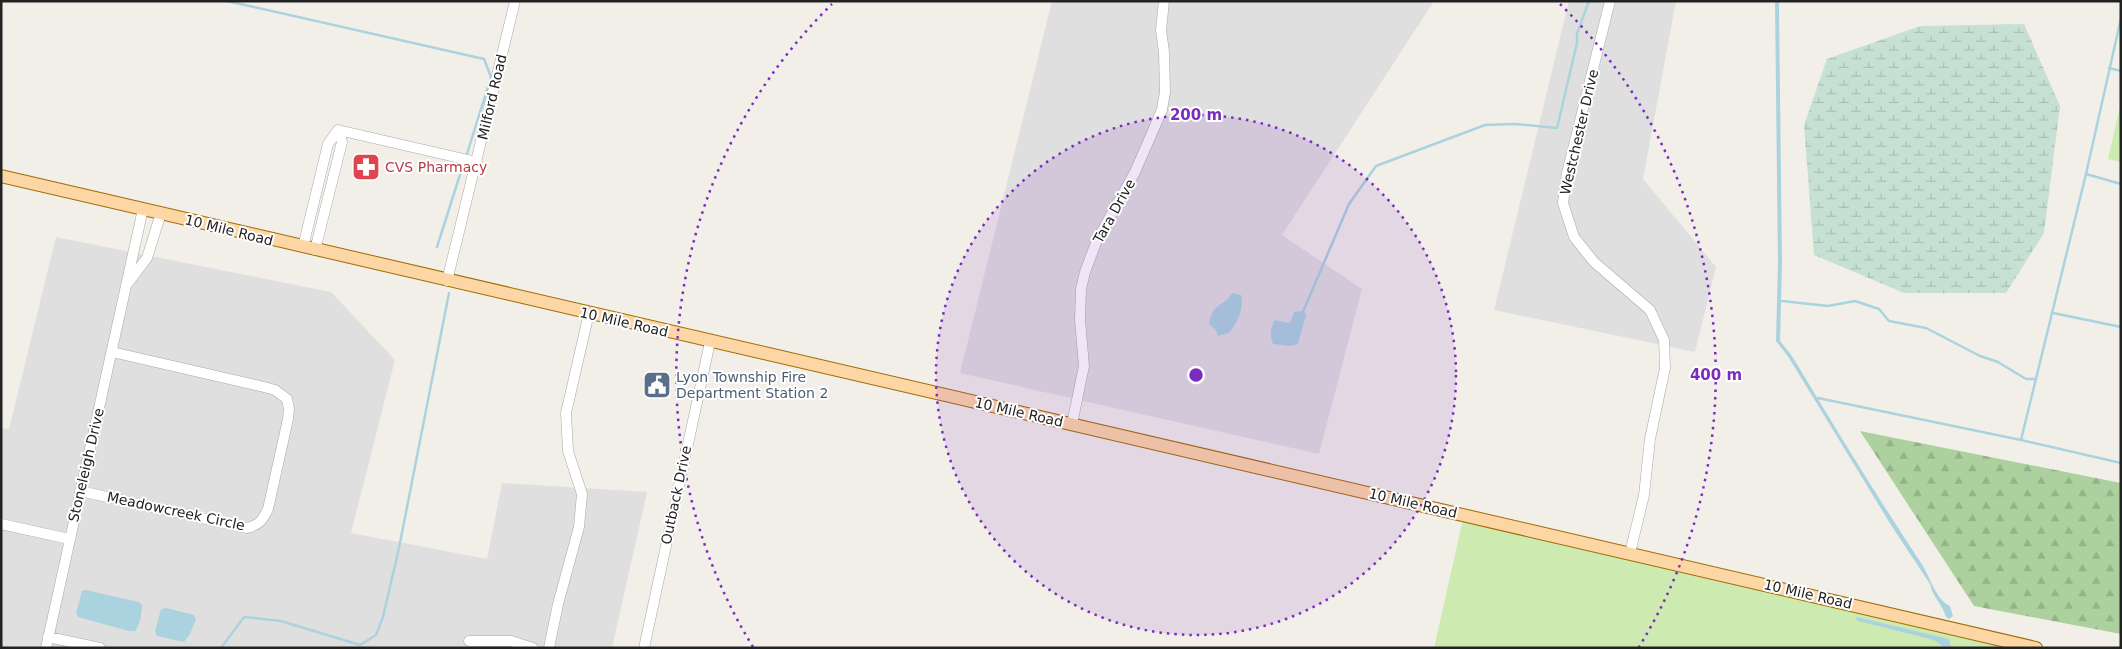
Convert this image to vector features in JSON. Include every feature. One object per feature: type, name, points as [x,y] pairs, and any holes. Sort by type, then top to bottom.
[{"type":"main road","name":"10 Mile Road","points":[[1,176],[309,249],[2036,648]]},
{"type":"street","name":"Milford Road","points":[[447,281],[515,1]]},
{"type":"street","name":"Tara Drive","points":[[1072,424],[1084,366],[1080,320],[1081,289],[1085,272],[1097,240],[1135,172],[1162,110],[1165,92],[1164,52],[1161,30],[1164,1]]},
{"type":"street","name":"Westchester Drive","points":[[1610,1],[1567,173],[1564,202],[1574,237],[1594,262],[1650,310],[1664,340],[1665,368],[1650,439],[1644,495],[1630,553]]},
{"type":"street","points":[[309,249],[328,144],[338,130],[477,162]]},
{"type":"street","name":"Stoneleigh Drive","points":[[47,642],[142,209]]},
{"type":"street","name":"Stoneleigh Drive","points":[[127,283],[147,258],[161,213]]},
{"type":"street","points":[[549,648],[558,604],[579,527],[582,494],[568,451],[566,413],[589,313]]},
{"type":"street","name":"Outback Drive","points":[[644,648],[710,342]]},
{"type":"street","name":"Meadowcreek Circle","points":[[80,491],[247,528],[257,525],[264,518],[268,509],[288,419],[287,398],[275,390],[264,387],[112,352]]},
{"type":"street","points":[[1,524],[69,539]]},
{"type":"street","points":[[468,641],[511,641],[533,648]]},
{"type":"street","points":[[47,642],[100,648]]},
{"type":"shaded area","points":[[1052,1],[1434,1],[1282,235],[1362,289],[1319,454],[960,373]]},
{"type":"shaded area","points":[[1569,1],[1676,1],[1643,179],[1716,267],[1695,352],[1494,310]]},
{"type":"shaded area","points":[[56,237],[331,292],[395,360],[351,533],[487,559],[502,483],[647,492],[612,648],[1,648],[1,428],[9,429]]},
{"type":"green space","points":[[2024,24],[2060,106],[2044,233],[2006,293],[1904,293],[1814,255],[1804,125],[1827,59],[1920,26]]},
{"type":"green space","points":[[2121,102],[2121,162],[2108,159]]},
{"type":"green space","points":[[1860,431],[2121,483],[2121,634],[1974,606]]},
{"type":"green space","points":[[1463,519],[2010,648],[1434,648]]},
{"type":"water","points":[[1775,1],[1779,1],[1782,264],[1780,341],[1792,356],[1855,460],[1921,563],[1940,598],[1950,606],[1953,616],[1949,619],[1946,617],[1930,584],[1891,525],[1789,358],[1776,341],[1778,264]]},
{"type":"water","points":[[1232,293],[1241,295],[1240,315],[1229,333],[1218,336],[1215,329],[1209,324],[1211,317],[1216,308],[1229,298]]},
{"type":"water","points":[[1294,312],[1306,313],[1306,315],[1298,344],[1290,346],[1273,344],[1271,332],[1275,320],[1290,323]]},
{"type":"water","points":[[86,590],[139,602],[142,605],[142,612],[135,631],[78,617],[76,613],[82,591]]},
{"type":"water","points":[[166,608],[194,615],[196,619],[190,634],[184,642],[157,636],[155,632],[161,609]]},
{"type":"water","points":[[1857,617],[1949,639],[1951,648],[1945,648],[1934,640],[1858,621]]},
{"type":"waterway","points":[[227,1],[484,59],[491,77],[466,157]]},
{"type":"waterway","points":[[1302,314],[1349,204],[1376,166],[1485,125],[1515,124],[1557,128],[1577,43],[1577,34],[1589,1]]},
{"type":"waterway","points":[[2021,440],[2086,174],[2121,18]]},
{"type":"waterway","points":[[2109,68],[2121,71]]},
{"type":"waterway","points":[[437,247],[464,162]]},
{"type":"waterway","points":[[2086,174],[2121,184]]},
{"type":"waterway","points":[[221,648],[244,617],[281,621],[360,645],[376,635],[383,617],[399,548],[449,293]]},
{"type":"waterway","points":[[1782,301],[1828,306],[1855,301],[1879,309],[1889,321],[1926,328],[1980,356],[1998,362],[2026,379],[2036,379]]},
{"type":"waterway","points":[[2053,313],[2121,327]]},
{"type":"waterway","points":[[1818,398],[2021,440],[2121,463]]},
{"type":"place","name":"CVS Pharmacy","points":[[366,167]]},
{"type":"place","name":"Lyon Township Fire Department Station 2","points":[[657,385]]}]
